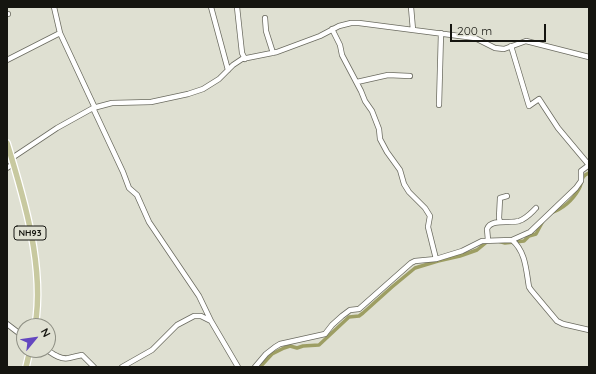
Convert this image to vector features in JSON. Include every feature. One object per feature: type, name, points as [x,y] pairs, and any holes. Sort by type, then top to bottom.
[{"type":"main road","name":"NH93","points":[[7,143],[34,249],[37,301],[35,318]]},
{"type":"street","points":[[54,7],[60,33],[129,188],[137,195],[150,222],[199,296],[211,321],[238,367]]},
{"type":"street","points":[[211,7],[228,70]]},
{"type":"street","points":[[237,7],[242,53],[245,58]]},
{"type":"street","points":[[411,7],[413,30]]},
{"type":"street","points":[[265,18],[266,30],[273,53]]},
{"type":"street","points":[[7,168],[12,161],[57,128],[94,108],[107,104],[151,102],[188,94],[203,89],[219,79],[233,65],[245,58],[273,53],[320,36],[332,29],[351,23],[475,38],[495,48],[504,49],[526,41],[589,57]]},
{"type":"street","points":[[332,29],[340,45],[342,55],[357,82],[365,101],[372,111],[379,129],[380,139],[400,170],[404,184],[409,192],[425,208],[430,216],[428,228],[436,259]]},
{"type":"street","points":[[7,60],[60,33]]},
{"type":"street","points":[[439,105],[441,33]]},
{"type":"street","points":[[255,367],[266,354],[280,344],[324,334],[342,316],[350,310],[359,309],[415,261],[436,259],[462,251],[482,241],[512,240],[530,232],[576,188],[581,180],[581,171],[589,165],[558,128],[539,99],[529,106],[511,46]]},
{"type":"street","points":[[357,82],[388,75],[410,76]]},
{"type":"street","points":[[500,222],[500,198],[507,196]]},
{"type":"street","points":[[488,240],[487,227],[500,222],[517,222],[528,217],[536,208]]},
{"type":"street","points":[[512,240],[518,245],[525,258],[529,287],[557,321],[563,324],[589,330]]},
{"type":"street","points":[[122,367],[152,350],[170,331],[194,316],[201,316],[211,321]]},
{"type":"street","points":[[7,324],[16,331]]},
{"type":"street","points":[[56,355],[61,358],[69,358],[82,355],[94,367]]},
{"type":"waterway","points":[[550,213],[559,210],[574,197],[584,176],[589,173]]},
{"type":"waterway","points":[[498,241],[505,243],[524,241],[529,236],[536,234],[543,221]]},
{"type":"waterway","points":[[260,367],[272,354],[284,348],[290,346],[297,348],[319,345],[349,317],[359,316],[415,268],[477,250],[488,241]]}]
